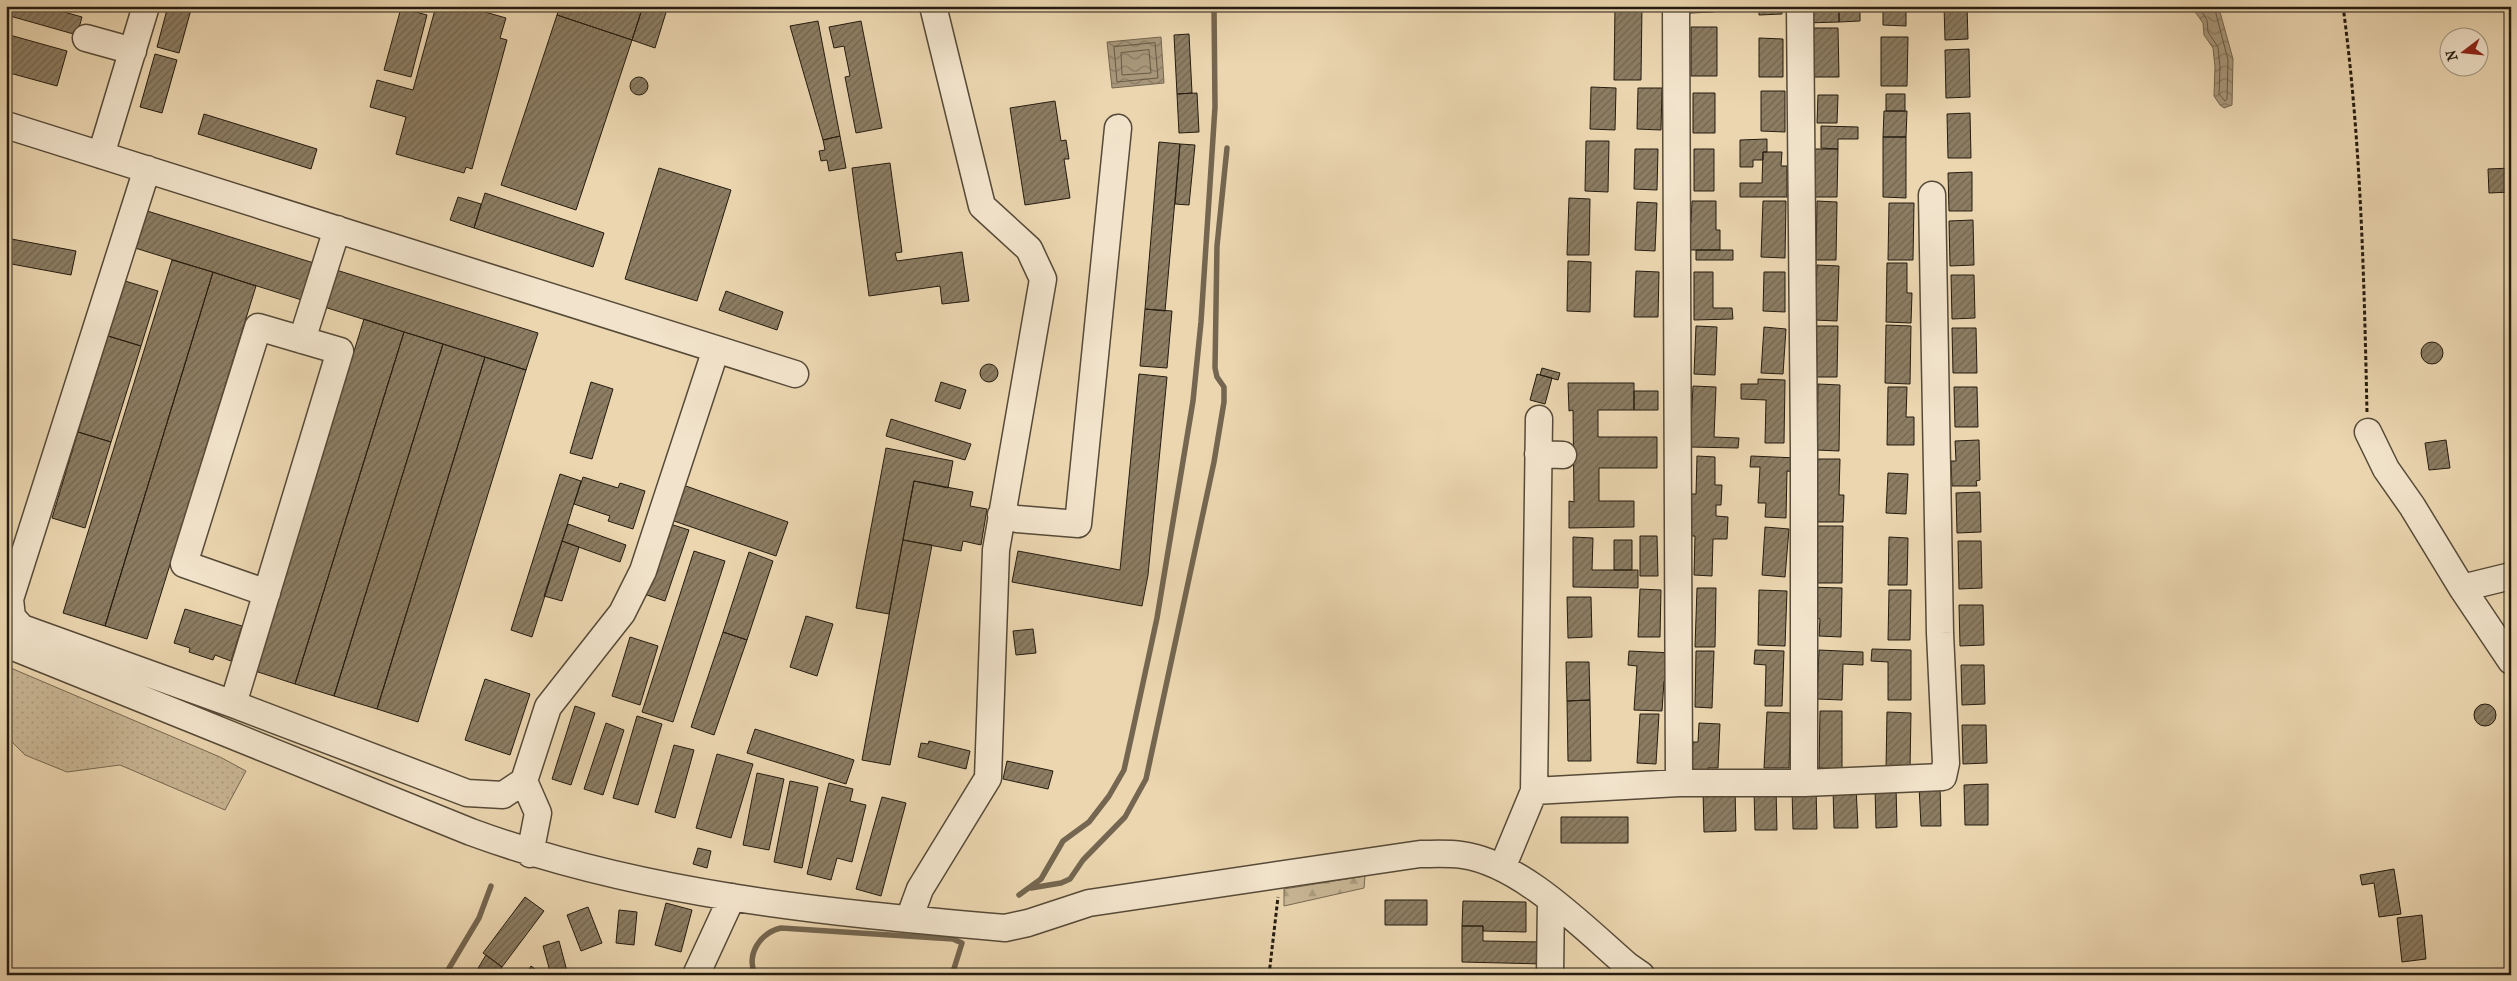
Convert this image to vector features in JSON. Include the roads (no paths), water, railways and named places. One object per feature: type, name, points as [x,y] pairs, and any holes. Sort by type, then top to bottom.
[{"type":"street","points":[[101,155],[146,6]]},
{"type":"street","points":[[909,920],[920,889],[988,778],[996,550],[1043,278],[1029,248],[982,206],[933,6]]},
{"type":"street","points":[[1676,6],[1679,783]]},
{"type":"street","points":[[1800,6],[1804,441],[1804,783]]},
{"type":"street","points":[[86,38],[133,51]]},
{"type":"street","points":[[6,125],[795,374]]},
{"type":"street","points":[[1002,515],[1017,519],[1078,524],[1118,128]]},
{"type":"street","points":[[147,169],[10,599],[12,617],[22,628],[233,704],[467,793],[503,795],[524,781],[548,707],[622,613],[644,571],[716,349]]},
{"type":"street","points":[[1534,791],[1679,783],[1804,783],[1943,777],[1946,763],[1940,623],[1932,195]]},
{"type":"street","points":[[302,340],[337,229]]},
{"type":"street","points":[[233,704],[267,593],[340,351],[258,327],[184,564],[267,593]]},
{"type":"street","points":[[1502,868],[1534,791],[1551,454],[1539,419]]},
{"type":"street","points":[[2368,432],[2386,470],[2412,506],[2462,588],[2511,661]]},
{"type":"street","points":[[2462,588],[2511,576]]},
{"type":"street","points":[[6,644],[530,854],[620,877],[789,907],[1005,928],[1028,923],[1089,903],[1420,854],[1462,855],[1502,868],[1551,900],[1641,975]]},
{"type":"street","points":[[524,781],[538,813],[530,854]]},
{"type":"street","points":[[696,975],[732,897]]},
{"type":"street","points":[[1550,975],[1551,900]]},
{"type":"water","points":[[2191,6],[2218,6],[2220,12],[2233,59],[2232,105],[2224,108],[2214,96],[2215,67],[2213,48],[2204,35],[2203,23]]},
{"type":"water","points":[[1161,37],[1164,83],[1112,88],[1107,42]]},
{"type":"waterway","points":[[1019,895],[1041,879],[1063,841],[1089,822],[1109,796],[1124,770],[1132,734],[1157,618],[1193,401],[1201,322],[1215,107],[1214,6]]},
{"type":"waterway","points":[[1031,888],[1061,883],[1070,879],[1083,860],[1125,817],[1146,779],[1214,462],[1224,402],[1224,387],[1217,377],[1215,368],[1217,246],[1227,148]]},
{"type":"waterway","points":[[445,975],[479,918],[491,886]]},
{"type":"waterway","points":[[755,975],[752,960],[757,946],[767,934],[781,928],[953,939],[962,943],[952,975]]}]
